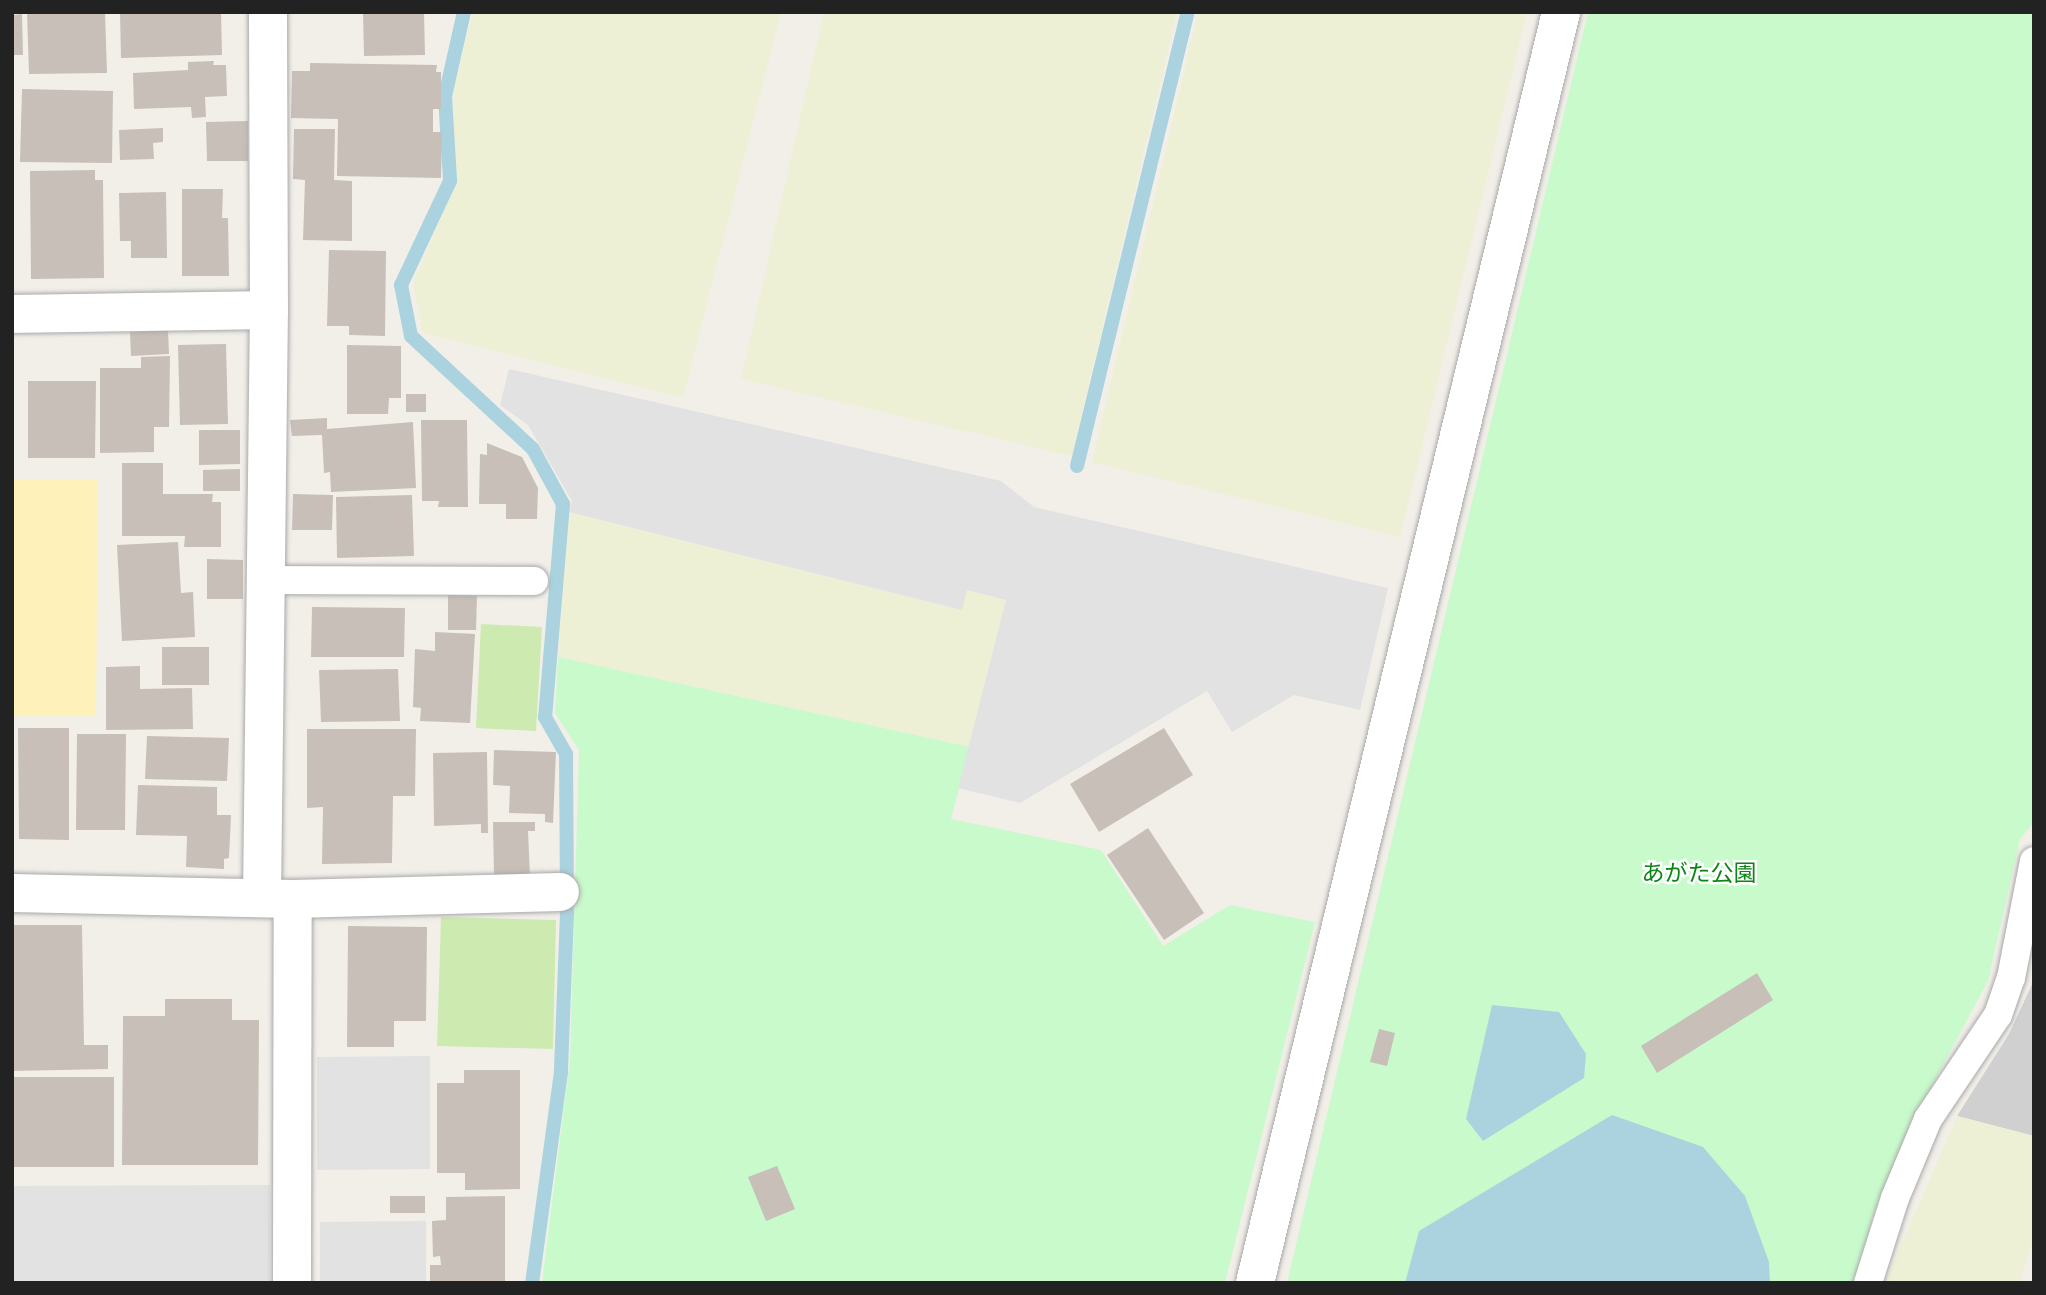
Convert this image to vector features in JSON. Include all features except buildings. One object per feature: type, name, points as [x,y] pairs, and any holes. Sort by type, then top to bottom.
[{"type":"street","points":[[268,12],[270,310],[266,580],[292,1283]]},
{"type":"street","points":[[1255,1283],[1560,12]]},
{"type":"street","points":[[12,314],[270,310]]},
{"type":"street","points":[[12,893],[278,898],[567,891]]},
{"type":"lane","points":[[266,580],[534,581]]},
{"type":"lane","points":[[1868,1283],[1895,1198],[1928,1119],[1998,1016],[2011,978],[2034,861]]},
{"type":"shaded area","points":[[509,369],[1001,481],[1034,507],[1388,588],[1360,710],[1294,695],[1232,732],[1207,691],[1020,803],[958,788],[1006,600],[967,590],[962,610],[569,512],[572,501],[528,425],[500,405]]},
{"type":"shaded area","points":[[2034,980],[2034,1136],[1957,1116],[2009,1034]]},
{"type":"shaded area","points":[[430,1056],[430,1169],[317,1170],[317,1057]]},
{"type":"shaded area","points":[[270,1185],[270,1283],[12,1283],[12,1186]]},
{"type":"shaded area","points":[[426,1221],[426,1283],[320,1283],[320,1222]]},
{"type":"green space","points":[[473,12],[781,12],[683,398],[423,333],[413,283],[455,186],[453,90]]},
{"type":"green space","points":[[824,12],[1177,12],[1072,456],[741,379]]},
{"type":"green space","points":[[1198,12],[1527,12],[1400,537],[1092,462]]},
{"type":"green space","name":"あがた公園","points":[[1588,12],[2034,12],[2034,822],[2020,839],[1988,981],[1905,1136],[1872,1219],[1856,1283],[1287,1283]]},
{"type":"green space","points":[[569,512],[961,610],[967,590],[1006,600],[970,747],[558,657]]},
{"type":"green space","points":[[481,624],[542,627],[536,731],[476,728]]},
{"type":"green space","points":[[558,657],[970,747],[951,819],[1101,850],[1163,946],[1230,905],[1315,922],[1225,1283],[542,1283],[570,1060],[579,750],[555,713]]},
{"type":"green space","points":[[441,917],[556,920],[553,1049],[437,1046]]},
{"type":"green space","points":[[1957,1116],[2034,1136],[2034,1235],[2020,1283],[1885,1283]]},
{"type":"sand","points":[[12,480],[98,480],[96,715],[12,715]]},
{"type":"water","points":[[1492,1005],[1559,1012],[1586,1054],[1584,1078],[1483,1141],[1466,1119]]},
{"type":"water","points":[[1612,1115],[1703,1147],[1745,1196],[1769,1262],[1770,1283],[1405,1283],[1419,1231]]},
{"type":"waterway","points":[[464,12],[445,96],[450,181],[401,285],[411,336],[533,449],[563,504],[545,717],[566,754],[567,913],[561,1072],[532,1283]]},
{"type":"waterway","points":[[1077,466],[1188,12]]}]
